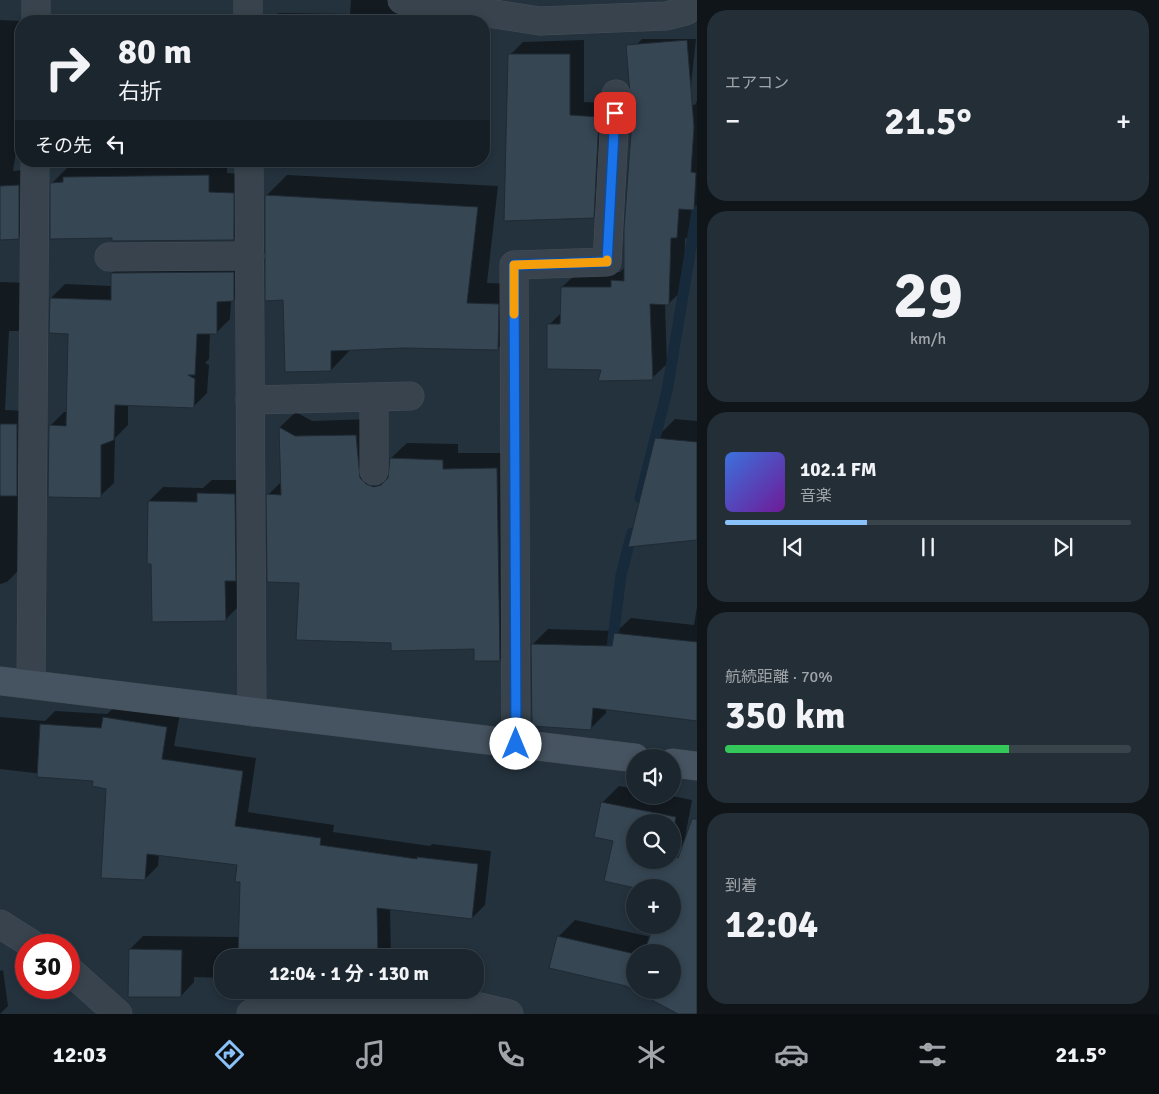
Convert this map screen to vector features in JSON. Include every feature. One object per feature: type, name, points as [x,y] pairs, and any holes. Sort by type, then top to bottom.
[{"type":"street","points":[[36,0],[36,15]]},
{"type":"street","points":[[248,0],[248,15]]},
{"type":"street","points":[[402,0],[456,4],[540,21],[666,16],[686,11],[695,0]]},
{"type":"street","points":[[516,744],[514,265],[607,262],[616,94]]},
{"type":"street","points":[[31,684],[35,167]]},
{"type":"street","points":[[249,167],[252,712]]},
{"type":"street","points":[[109,257],[250,256]]},
{"type":"street","points":[[250,400],[410,396]]},
{"type":"street","points":[[374,398],[374,471]]},
{"type":"street","points":[[0,681],[626,757]]},
{"type":"street","points":[[681,764],[696,766]]},
{"type":"street","points":[[0,924],[16,934]]},
{"type":"street","points":[[80,980],[118,1014]]},
{"type":"street","points":[[251,1014],[397,1000],[480,1007],[509,1014]]},
{"type":"building","points":[[687,40],[694,127],[691,172],[696,173],[694,210],[679,209],[677,238],[671,238],[669,305],[650,304],[653,380],[598,381],[601,370],[547,369],[547,324],[560,324],[561,287],[611,287],[611,280],[624,281],[624,229],[632,119],[626,45]]},
{"type":"building","points":[[508,54],[570,54],[570,115],[599,117],[594,218],[504,221]]},
{"type":"building","points":[[209,175],[209,192],[234,193],[234,240],[112,241],[112,238],[50,239],[50,183],[63,182],[63,177]]},
{"type":"building","points":[[19,185],[19,239],[0,240],[0,186]]},
{"type":"building","points":[[265,195],[478,207],[467,303],[499,304],[498,350],[404,348],[331,351],[331,371],[285,372],[283,300],[265,301]]},
{"type":"building","points":[[234,272],[234,301],[217,302],[217,334],[197,334],[195,375],[188,375],[195,379],[194,408],[115,405],[114,440],[101,445],[101,498],[48,497],[49,425],[66,426],[68,334],[49,333],[50,298],[111,300],[111,273]]},
{"type":"building","points":[[0,424],[17,424],[17,496],[0,496]]},
{"type":"building","points":[[279,427],[295,436],[356,435],[360,478],[366,484],[374,487],[381,485],[388,478],[390,458],[443,460],[443,469],[497,468],[500,661],[474,661],[474,649],[391,651],[391,643],[296,640],[299,583],[267,582],[266,494],[281,495]]},
{"type":"building","points":[[655,438],[697,442],[697,540],[628,547]]},
{"type":"building","points":[[197,493],[235,494],[236,581],[225,581],[226,621],[152,622],[151,564],[147,564],[148,501],[197,502]]},
{"type":"building","points":[[614,633],[697,642],[697,721],[593,708],[591,730],[532,726],[531,644],[612,646]]},
{"type":"building","points":[[103,717],[167,727],[162,759],[243,771],[235,826],[321,838],[320,845],[417,859],[417,857],[478,864],[472,919],[377,908],[378,949],[238,949],[240,882],[235,882],[237,865],[147,854],[145,880],[101,878],[106,789],[92,786],[93,781],[37,777],[40,724],[101,728]]},
{"type":"building","points":[[601,802],[661,814],[626,814],[626,869],[681,869],[681,850],[692,819],[697,819],[697,1014],[678,1014],[650,999],[681,999],[681,944],[647,944],[651,934],[681,934],[681,879],[626,879],[626,886],[604,881],[613,841],[594,837]]},
{"type":"building","points":[[557,936],[626,952],[626,986],[549,968]]},
{"type":"building","points":[[129,949],[182,950],[181,997],[128,997]]},
{"type":"waterway","points":[[640,498],[667,391],[697,211]]},
{"type":"waterway","points":[[611,655],[621,575],[632,533]]},
{"type":"slow traffic","points":[[514,314],[514,265],[607,262],[607,260]]},
{"type":"route","points":[[516,744],[514,265],[607,262],[615,113]]}]
